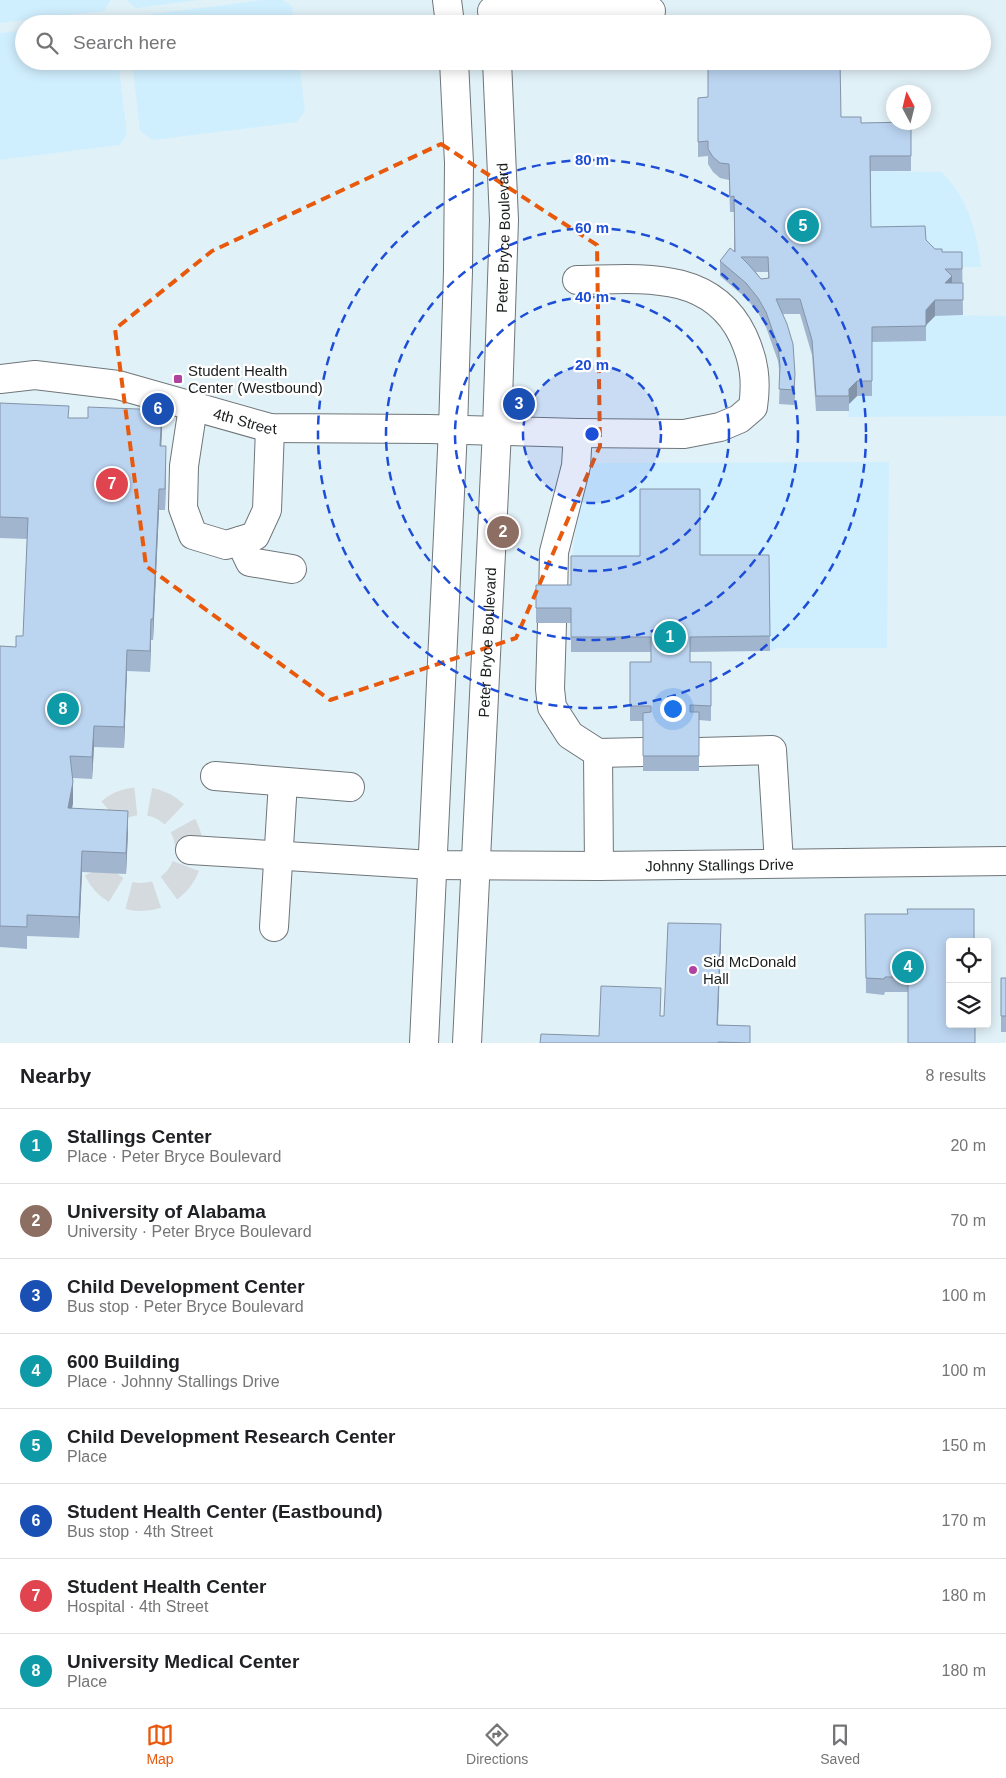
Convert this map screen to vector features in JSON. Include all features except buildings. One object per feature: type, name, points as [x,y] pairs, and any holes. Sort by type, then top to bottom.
[{"type":"street","points":[[447,0],[449,15]]},
{"type":"street","points":[[492,12],[651,11]]},
{"type":"street","points":[[424,1043],[453,429],[459,163],[454,70]]},
{"type":"street","name":"Peter Bryce Boulevard","points":[[468,1043],[504,220],[497,70]]},
{"type":"street","name":"4th Street","points":[[0,379],[35,375],[118,385],[270,428],[453,429],[684,434],[720,426],[739,419],[753,407],[756,386],[750,351],[736,323],[717,301],[691,287],[652,279],[577,280]]},
{"type":"street","points":[[193,407],[184,466],[183,508],[193,535],[226,545],[255,536],[267,510],[270,428]]},
{"type":"street","points":[[578,433],[576,466],[554,552],[550,689],[552,707],[570,735],[598,753],[643,752]]},
{"type":"street","points":[[240,541],[250,562],[292,570]]},
{"type":"street","points":[[699,752],[772,750],[780,863]]},
{"type":"street","points":[[598,753],[599,866]]},
{"type":"street","points":[[215,776],[350,787]]},
{"type":"street","points":[[274,927],[282,782]]},
{"type":"street","name":"Johnny Stallings Drive","points":[[190,850],[432,866],[1006,861]]},
{"type":"highlighted area","points":[[441,144],[597,245],[600,446],[516,638],[330,700],[146,566],[115,329],[212,251]]},
{"type":"shaded area","points":[[0,0],[1006,0],[1006,1043],[0,1043]]},
{"type":"shaded area","points":[[0,0],[111,0],[104,11],[69,15],[15,15],[15,21],[0,23]]},
{"type":"shaded area","points":[[126,0],[198,0],[136,8]]},
{"type":"shaded area","points":[[264,0],[282,0],[292,6],[293,15],[145,15]]},
{"type":"shaded area","points":[[15,31],[15,70],[119,70],[127,134],[120,145],[0,160],[0,33]]},
{"type":"shaded area","points":[[133,70],[300,70],[305,111],[297,122],[153,140],[140,131]]},
{"type":"shaded area","points":[[870,171],[942,172],[959,194],[970,216],[977,240],[981,267],[942,267],[871,242]]},
{"type":"shaded area","points":[[935,315],[1006,316],[1006,416],[848,417],[849,404],[857,396],[872,396],[872,342],[926,325]]},
{"type":"shaded area","points":[[889,462],[887,648],[777,648],[770,651],[769,570],[571,571],[577,516],[593,463]]},
{"type":"tunnel","points":[[141,801],[159,805],[175,815],[185,831],[189,849],[185,867],[175,883],[159,893],[141,897],[123,893],[107,883],[97,867],[93,849],[97,831],[107,815],[123,805],[141,801]]},
{"type":"place","name":"Child Development Research Center","points":[[803,226]]},
{"type":"place","name":"Student Health Center (Westbound)","points":[[178,379]]},
{"type":"place","name":"Child Development Center","points":[[519,404]]},
{"type":"place","name":"Student Health Center (Eastbound)","points":[[158,409]]},
{"type":"place","name":"Student Health Center","points":[[112,484]]},
{"type":"place","name":"University of Alabama","points":[[503,532]]},
{"type":"place","name":"Stallings Center","points":[[670,637]]},
{"type":"place","name":"University Medical Center","points":[[63,709]]},
{"type":"place","name":"600 Building","points":[[908,967]]},
{"type":"place","name":"Sid McDonald Hall","points":[[693,970]]}]
